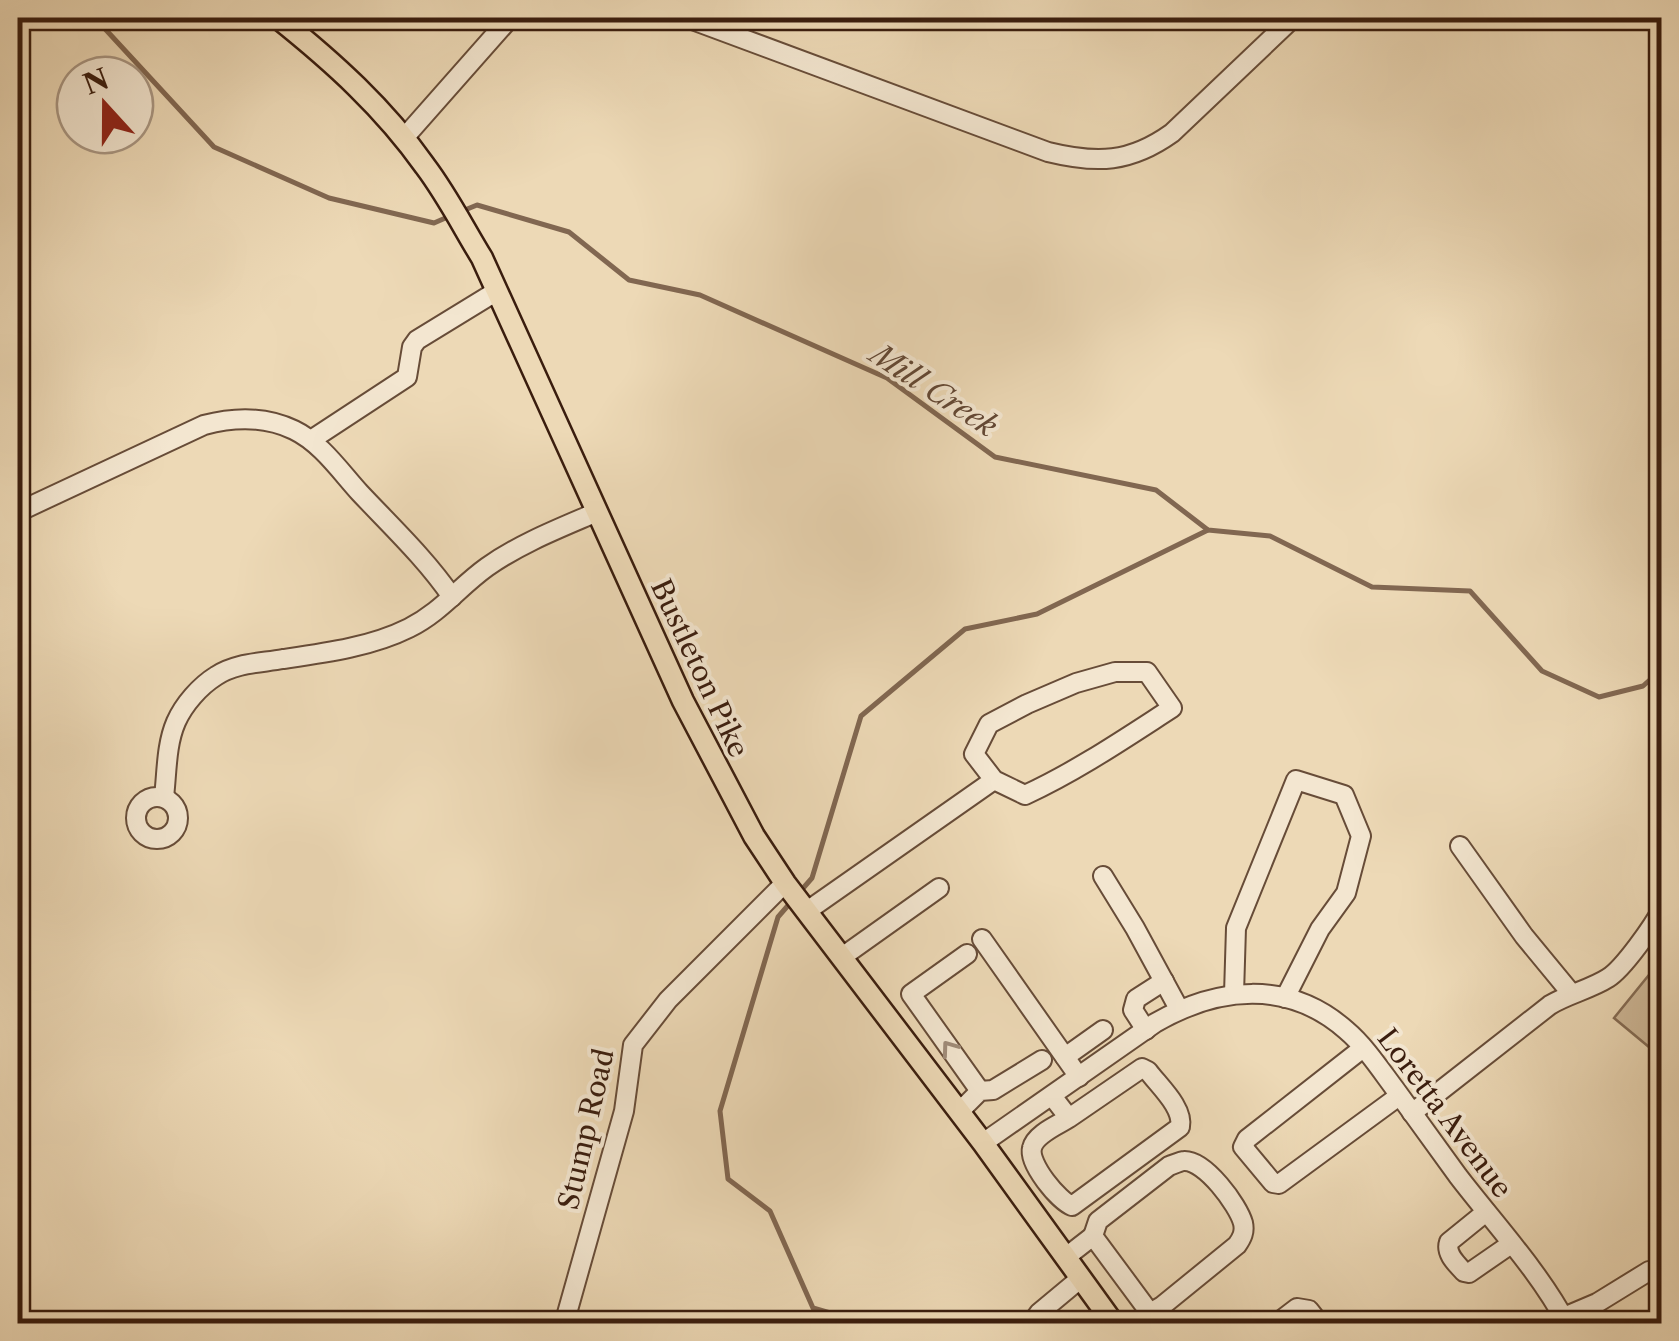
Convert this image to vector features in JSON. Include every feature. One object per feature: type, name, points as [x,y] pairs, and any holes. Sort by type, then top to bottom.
[{"type":"main road","name":"Bustleton Pike","points":[[278,18],[350,79],[404,138],[450,204],[482,258],[683,701],[754,836],[1114,1324]]},
{"type":"street","points":[[404,138],[510,18]]},
{"type":"street","points":[[687,18],[1048,152],[1094,160],[1133,155],[1163,140],[1292,18]]},
{"type":"street","points":[[311,440],[407,377],[412,347],[417,340],[497,291]]},
{"type":"street","points":[[18,512],[204,426],[252,418],[268,421],[311,440],[452,597]]},
{"type":"street","points":[[164,797],[176,722],[187,704],[216,676],[242,666],[318,654],[399,633],[436,613],[481,571],[518,547],[597,512]]},
{"type":"street","points":[[1115,672],[1147,672],[1172,708],[1056,781],[1025,795],[994,780],[974,754],[989,724],[1076,683],[1115,672]]},
{"type":"street","name":"Stump Road","points":[[564,1324],[624,1111],[632,1046],[668,1000],[795,896],[994,780]]},
{"type":"street","points":[[1234,994],[1236,928],[1296,780],[1344,795],[1361,836],[1346,893],[1320,928],[1285,998]]},
{"type":"street","points":[[1460,846],[1524,936],[1571,993]]},
{"type":"street","points":[[1103,876],[1179,1009]]},
{"type":"street","points":[[842,958],[939,888]]},
{"type":"street","points":[[1412,1113],[1550,1005],[1606,980],[1662,908]]},
{"type":"street","points":[[982,939],[1079,1077]]},
{"type":"street","points":[[968,954],[911,994],[980,1092]]},
{"type":"street","points":[[1146,1030],[1133,1010],[1136,999],[1164,982]]},
{"type":"street","name":"Loretta Avenue","points":[[983,1144],[1179,1009],[1234,994],[1285,998],[1320,1012],[1363,1048],[1565,1320]]},
{"type":"street","points":[[891,1022],[918,1005]]},
{"type":"street","points":[[1065,1057],[1103,1030]]},
{"type":"street","points":[[1363,1048],[1247,1139],[1243,1147],[1273,1183],[1279,1184],[1400,1096]]},
{"type":"street","points":[[960,1112],[980,1092],[993,1090],[1042,1060]]},
{"type":"street","points":[[1142,1068],[1182,1120],[1180,1127],[1072,1206],[1065,1204],[1040,1172],[1032,1148],[1037,1138],[1069,1118],[1142,1068]]},
{"type":"street","points":[[1052,1096],[1069,1118]]},
{"type":"street","points":[[1066,1258],[1093,1236],[1098,1221],[1169,1166],[1183,1161],[1208,1171],[1242,1220],[1244,1235],[1237,1246],[1143,1318],[1093,1236]]},
{"type":"street","points":[[1486,1212],[1449,1242],[1449,1253],[1469,1273],[1511,1244]]},
{"type":"street","points":[[1565,1320],[1649,1270],[1662,1269]]},
{"type":"street","points":[[1031,1324],[1081,1278]]},
{"type":"street","points":[[1276,1324],[1296,1308],[1310,1310],[1320,1324]]},
{"type":"shaded area","points":[[1661,960],[1661,1057],[1614,1018]]},
{"type":"waterway","name":"Mill Creek","points":[[95,18],[214,147],[329,198],[434,223],[450,216]]},
{"type":"waterway","name":"Mill Creek","points":[[460,212],[477,205],[569,232],[629,280],[700,295],[887,378],[995,457],[1156,490],[1208,530],[1270,536],[1372,587],[1470,591],[1542,671],[1599,697],[1643,686],[1662,669]]},
{"type":"waterway","points":[[798,894],[812,878],[861,716],[965,629],[1037,614],[1208,530]]},
{"type":"waterway","points":[[791,902],[778,917],[720,1111],[728,1179],[770,1211],[813,1308],[868,1324]]}]
